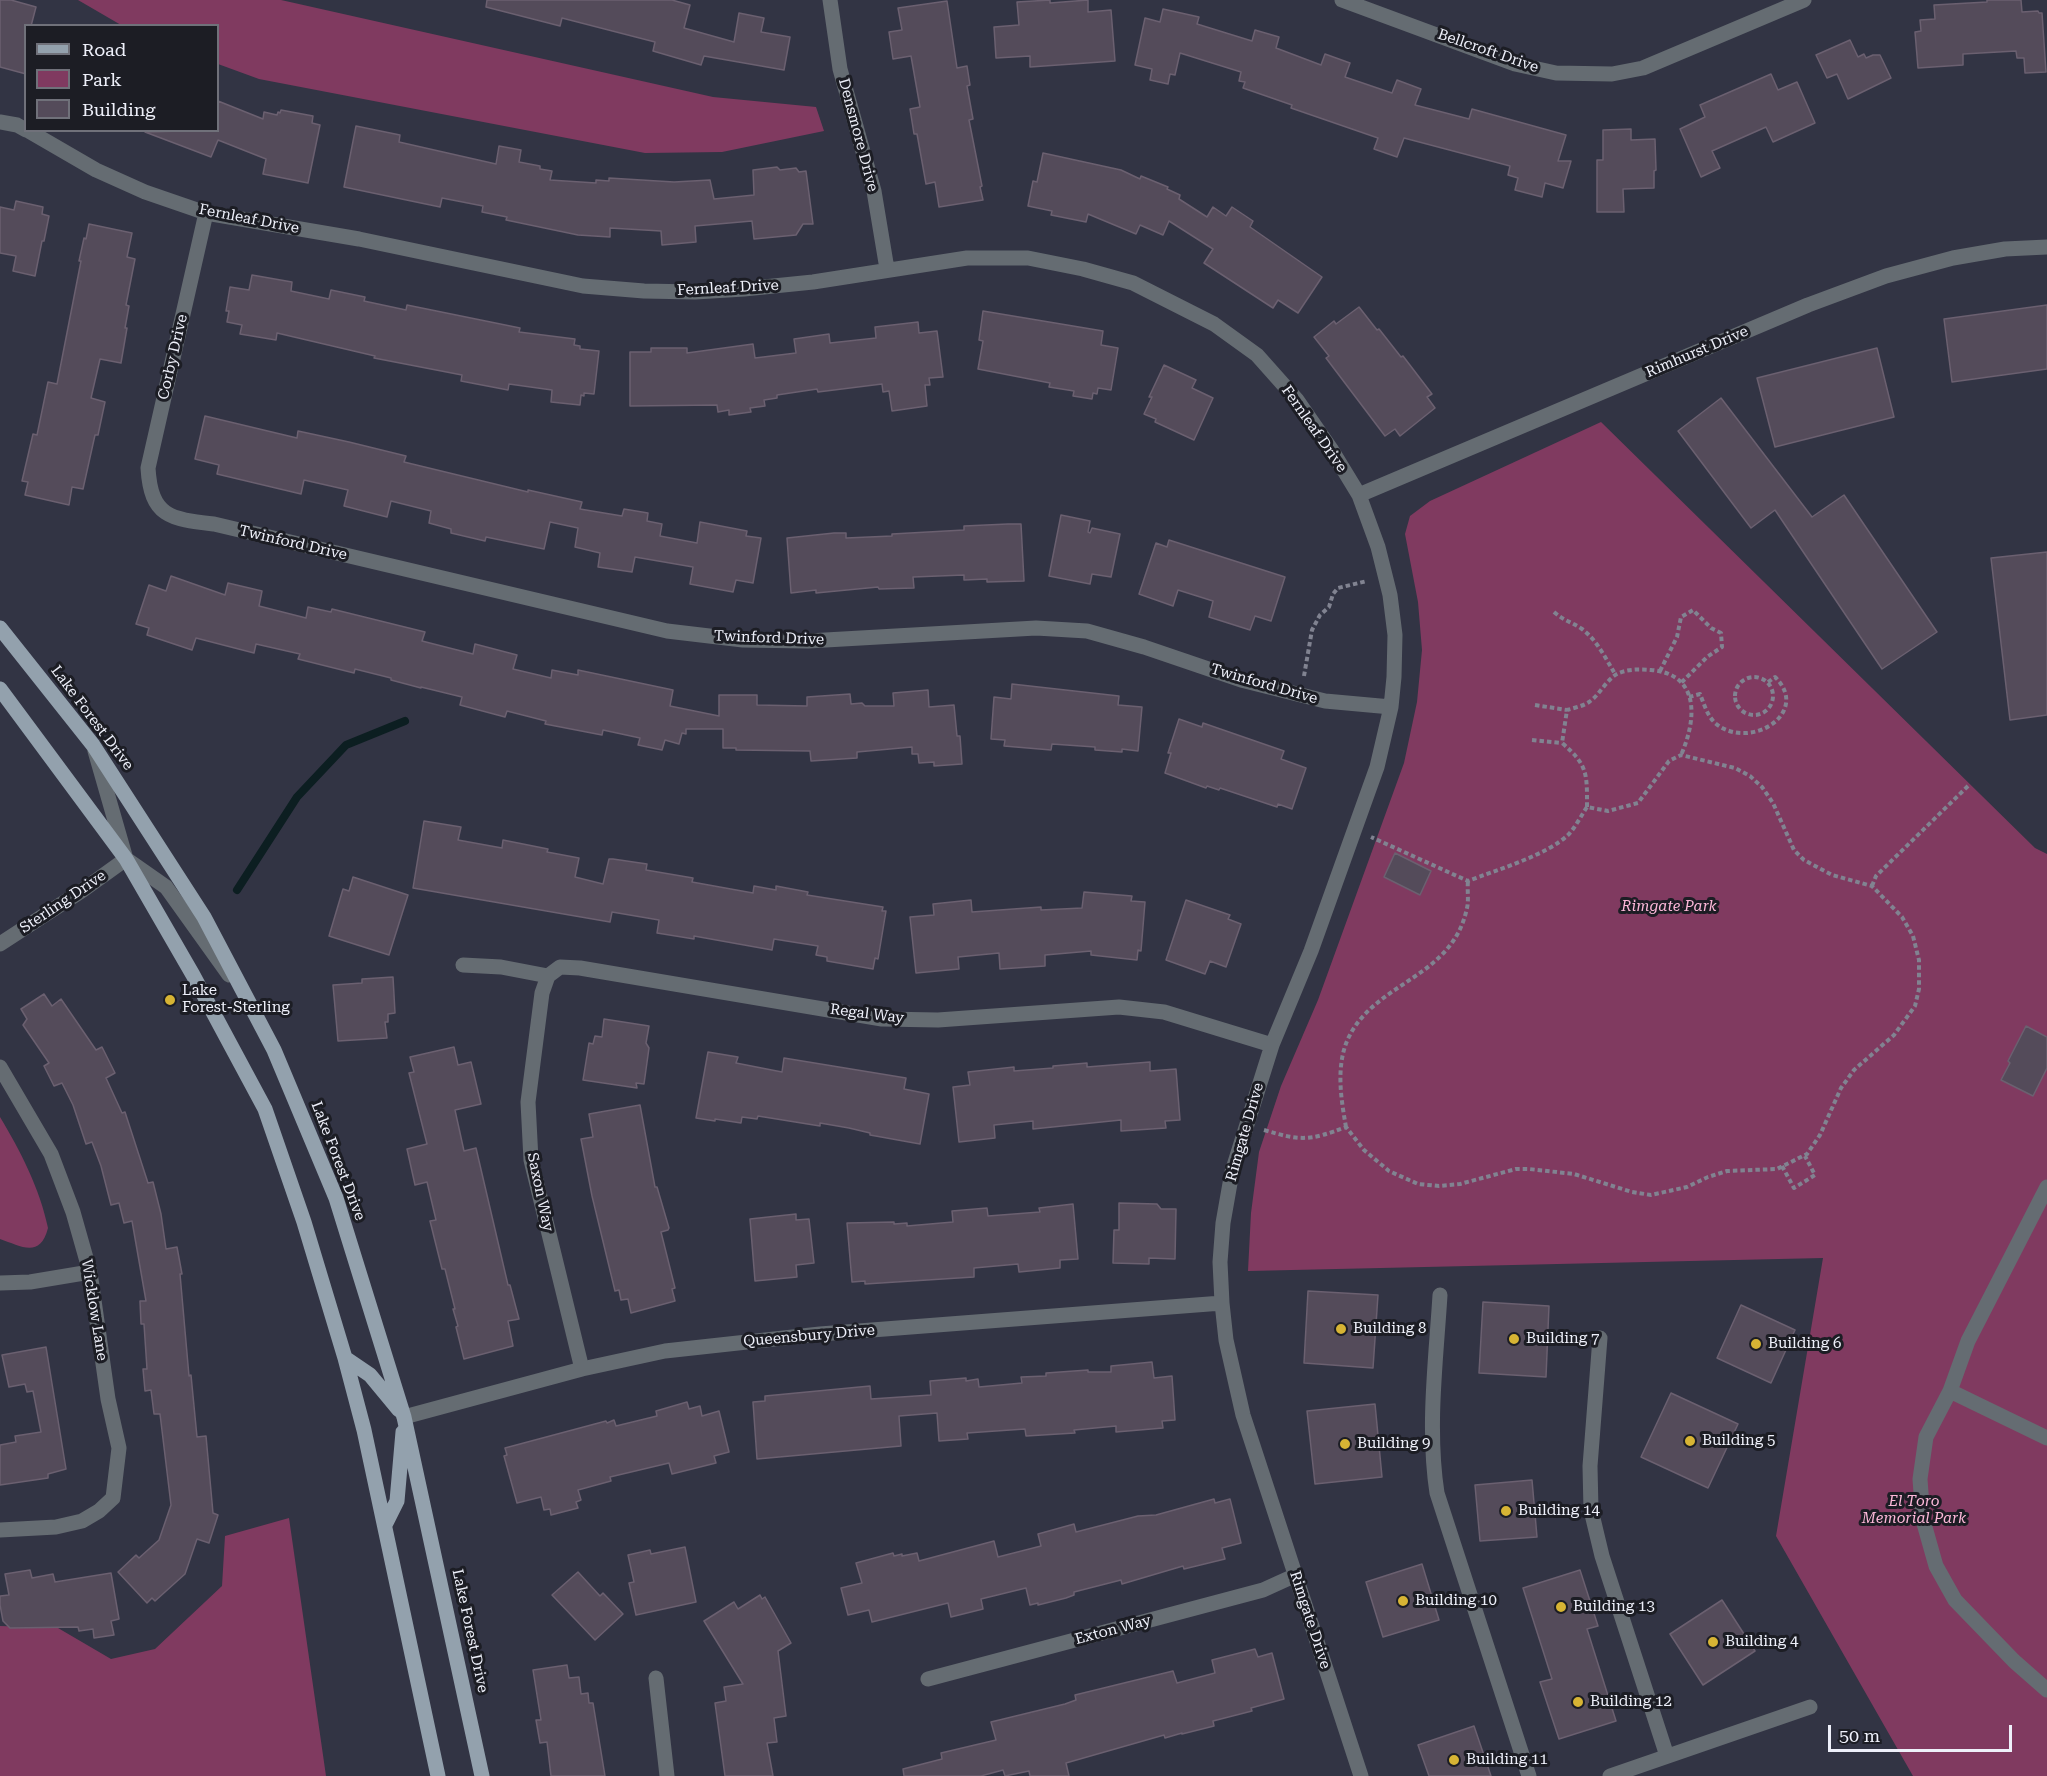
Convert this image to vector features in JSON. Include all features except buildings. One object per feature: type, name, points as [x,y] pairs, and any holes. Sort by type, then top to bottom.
[{"type":"main road","name":"Lake Forest Drive","points":[[0,628],[93,745],[204,917],[274,1050],[336,1198],[404,1416],[483,1776]]},
{"type":"main road","points":[[0,689],[126,859],[193,975],[265,1108],[304,1222],[345,1358],[385,1525],[438,1776]]},
{"type":"main road","points":[[345,1358],[370,1375],[404,1416],[397,1501],[385,1525]]},
{"type":"street","name":"Densmore Drive","points":[[830,0],[840,69],[874,190],[888,269]]},
{"type":"street","name":"Bellcroft Drive","points":[[1342,0],[1515,64],[1556,73],[1612,74],[1644,68],[1804,0]]},
{"type":"street","name":"Fernleaf Drive","points":[[0,122],[17,125],[24,129]]},
{"type":"street","name":"Fernleaf Drive","points":[[30,132],[96,170],[145,192],[206,213],[359,238],[583,286],[644,291],[744,290],[813,282],[967,258],[1028,258],[1083,269],[1133,284],[1173,302],[1214,324],[1257,355],[1297,400],[1359,495]]},
{"type":"street","name":"Corby Drive","points":[[155,502],[149,486],[148,468],[206,213]]},
{"type":"street","name":"Rimhurst Drive","points":[[1359,495],[1808,305],[1886,276],[1953,258],[2005,249],[2047,247]]},
{"type":"street","name":"Rimgate Drive","points":[[1359,495],[1378,547],[1395,635],[1391,707],[1377,766],[1355,830],[1311,951],[1272,1045],[1246,1125],[1232,1172],[1223,1223],[1220,1262],[1226,1340],[1243,1415],[1361,1776]]},
{"type":"street","name":"Twinford Drive","points":[[155,502],[167,514],[180,520],[214,524],[667,631],[743,640],[808,641],[1036,628],[1088,631],[1144,647],[1241,680],[1325,701],[1391,707]]},
{"type":"street","points":[[93,745],[126,859],[166,887],[250,1004]]},
{"type":"street","name":"Sterling Drive","points":[[0,944],[126,859]]},
{"type":"street","name":"Regal Way","points":[[463,965],[501,967],[548,976],[560,967],[580,968],[882,1019],[938,1020],[1119,1007],[1142,1009],[1164,1012],[1272,1045]]},
{"type":"street","name":"Saxon Way","points":[[548,976],[542,993],[528,1102],[531,1160],[582,1369]]},
{"type":"street","name":"Wicklow Lane","points":[[0,1067],[51,1154],[74,1212],[90,1272],[97,1332],[119,1448],[113,1498],[99,1511],[82,1521],[56,1527],[0,1530]]},
{"type":"street","points":[[2047,1187],[1968,1341],[1950,1391],[1926,1437],[1920,1479],[1923,1520],[1936,1566],[1955,1600],[2014,1661],[2047,1690]]},
{"type":"street","points":[[0,1283],[30,1282],[90,1272]]},
{"type":"street","points":[[1440,1295],[1432,1423],[1433,1467],[1437,1493],[1529,1776]]},
{"type":"street","name":"Queensbury Drive","points":[[404,1416],[582,1369],[664,1351],[742,1342],[1222,1303]]},
{"type":"street","points":[[1600,1338],[1590,1466],[1591,1510],[1602,1556],[1667,1756]]},
{"type":"street","points":[[1950,1391],[2047,1438]]},
{"type":"street","name":"Exton Way","points":[[928,1679],[1263,1590],[1296,1575]]},
{"type":"street","points":[[656,1677],[667,1776]]},
{"type":"street","points":[[1610,1776],[1810,1707]]},
{"type":"path","points":[[1301,695],[1312,630],[1320,615],[1329,607],[1333,594],[1338,588],[1385,576]]},
{"type":"path","points":[[1660,671],[1677,637],[1681,617],[1694,610],[1711,628],[1721,633],[1722,647],[1707,657],[1681,683]]},
{"type":"path","points":[[1554,612],[1566,622],[1584,630],[1594,640],[1616,674]]},
{"type":"path","points":[[1535,705],[1567,710],[1588,702],[1616,674],[1631,670],[1660,671],[1675,677],[1686,689],[1692,706],[1693,722],[1690,737],[1681,755],[1669,761],[1638,803],[1608,811],[1587,807]]},
{"type":"path","points":[[1689,697],[1700,694],[1708,714],[1722,727],[1752,734],[1778,719],[1786,702],[1781,682],[1775,677],[1767,683]]},
{"type":"path","points":[[1756,678],[1767,683],[1772,694],[1770,707],[1753,716],[1741,711],[1735,700],[1736,688],[1740,683],[1756,678]]},
{"type":"path","points":[[1562,743],[1567,710]]},
{"type":"path","points":[[1355,830],[1468,881],[1556,844],[1569,834],[1587,807],[1584,769],[1577,756],[1562,743],[1532,740]]},
{"type":"path","points":[[1468,881],[1467,907],[1458,936],[1431,965],[1410,982],[1369,1008],[1355,1025],[1346,1043],[1340,1079],[1346,1127],[1353,1139],[1376,1161],[1408,1181],[1428,1186],[1460,1184],[1516,1169],[1529,1169],[1574,1174],[1632,1192],[1651,1195],[1687,1187],[1708,1177],[1727,1172],[1753,1171],[1782,1166],[1804,1156],[1820,1135],[1841,1088],[1854,1070],[1894,1035],[1915,1006],[1919,989],[1919,960],[1913,936],[1902,917],[1872,886],[1832,876],[1804,860],[1794,850],[1773,803],[1762,787],[1750,776],[1735,768],[1681,755]]},
{"type":"path","points":[[1872,886],[1876,876],[1970,784]]},
{"type":"path","points":[[1246,1125],[1299,1139],[1316,1137],[1346,1127]]},
{"type":"path","points":[[1782,1166],[1794,1188],[1815,1175],[1804,1156]]},
{"type":"green space","points":[[78,0],[281,0],[713,97],[816,107],[824,131],[722,152],[645,153],[259,79],[219,64],[219,24],[119,24]]},
{"type":"green space","name":"Rimgate Park","points":[[1601,422],[2035,848],[2047,854],[2047,1776],[1913,1776],[1776,1536],[1823,1258],[1248,1271],[1251,1213],[1259,1152],[1281,1086],[1318,1000],[1404,763],[1417,702],[1422,650],[1418,602],[1405,534],[1410,516],[1430,501]]},
{"type":"green space","points":[[0,1117],[28,1170],[44,1213],[48,1228],[45,1238],[35,1247],[22,1247],[0,1239]]},
{"type":"green space","points":[[289,1518],[326,1776],[0,1776],[0,1626],[58,1628],[111,1659],[155,1649],[222,1586],[225,1536]]},
{"type":"waterway","points":[[237,890],[297,797],[346,745],[405,721]]},
{"type":"place","name":"Lake Forest-Sterling","points":[[170,1000]]},
{"type":"place","name":"Building 8","points":[[1341,1329]]},
{"type":"place","name":"Building 7","points":[[1514,1339]]},
{"type":"place","name":"Building 6","points":[[1756,1344]]},
{"type":"place","name":"Building 5","points":[[1690,1441]]},
{"type":"place","name":"Building 9","points":[[1345,1444]]},
{"type":"place","name":"Building 14","points":[[1506,1511]]},
{"type":"place","name":"Building 10","points":[[1403,1601]]},
{"type":"place","name":"Building 13","points":[[1561,1607]]},
{"type":"place","name":"Building 4","points":[[1713,1642]]},
{"type":"place","name":"Building 12","points":[[1578,1702]]},
{"type":"place","name":"Building 11","points":[[1454,1760]]},
{"type":"park label","name":"El Toro Memorial Park","points":[[1914,1510]]}]
